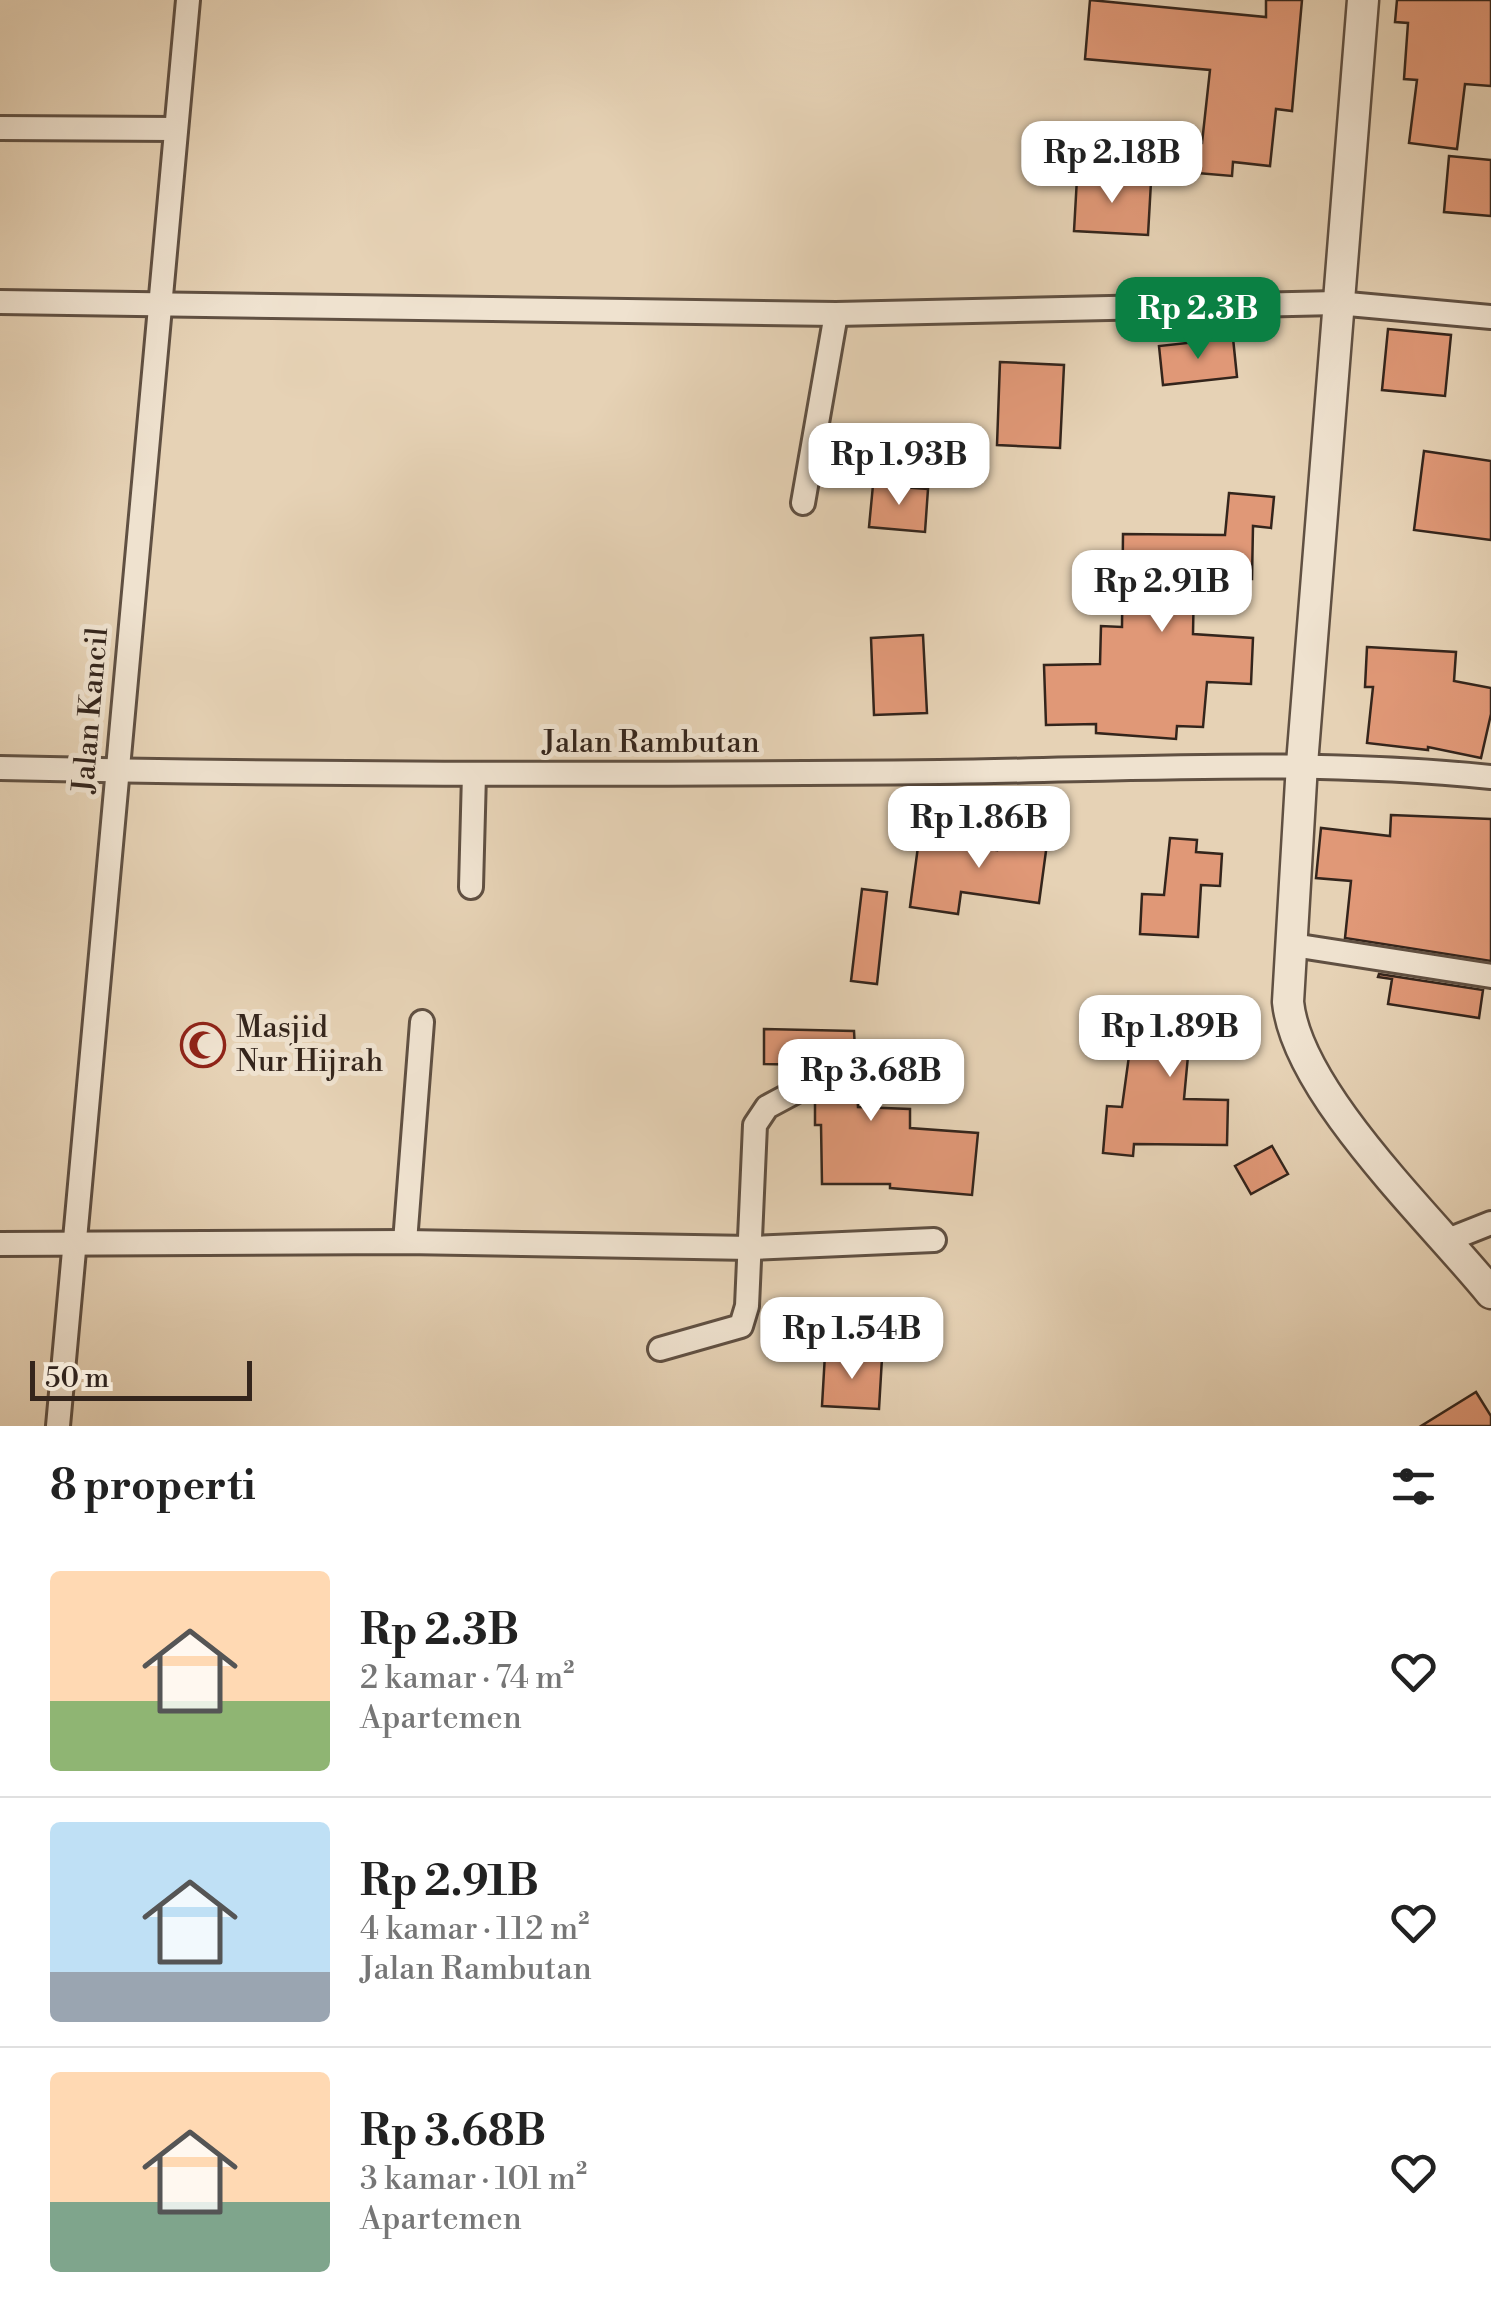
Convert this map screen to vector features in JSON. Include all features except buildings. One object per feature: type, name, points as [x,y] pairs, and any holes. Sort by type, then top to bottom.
[{"type":"street","name":"Jalan Kancil","points":[[58,1426],[188,0]]},
{"type":"street","points":[[1363,0],[1302,764],[1291,1027],[1306,1063],[1356,1135],[1491,1293]]},
{"type":"street","points":[[0,128],[176,129]]},
{"type":"street","points":[[0,302],[836,314],[1337,303],[1491,317]]},
{"type":"street","points":[[803,503],[836,314]]},
{"type":"street","name":"Jalan Rambutan","points":[[0,768],[474,774],[941,772],[1302,764],[1491,777]]},
{"type":"street","points":[[471,887],[474,774]]},
{"type":"street","points":[[1293,945],[1491,976]]},
{"type":"street","points":[[405,1242],[422,1022]]},
{"type":"street","points":[[660,1349],[742,1326],[748,1306],[749,1198],[755,1125],[767,1108],[794,1092]]},
{"type":"street","points":[[1448,1240],[1491,1224]]},
{"type":"street","points":[[0,1244],[405,1242],[751,1248],[934,1240]]},
{"type":"place","name":"Masjid Nur Hijrah","points":[[203,1045]]}]
